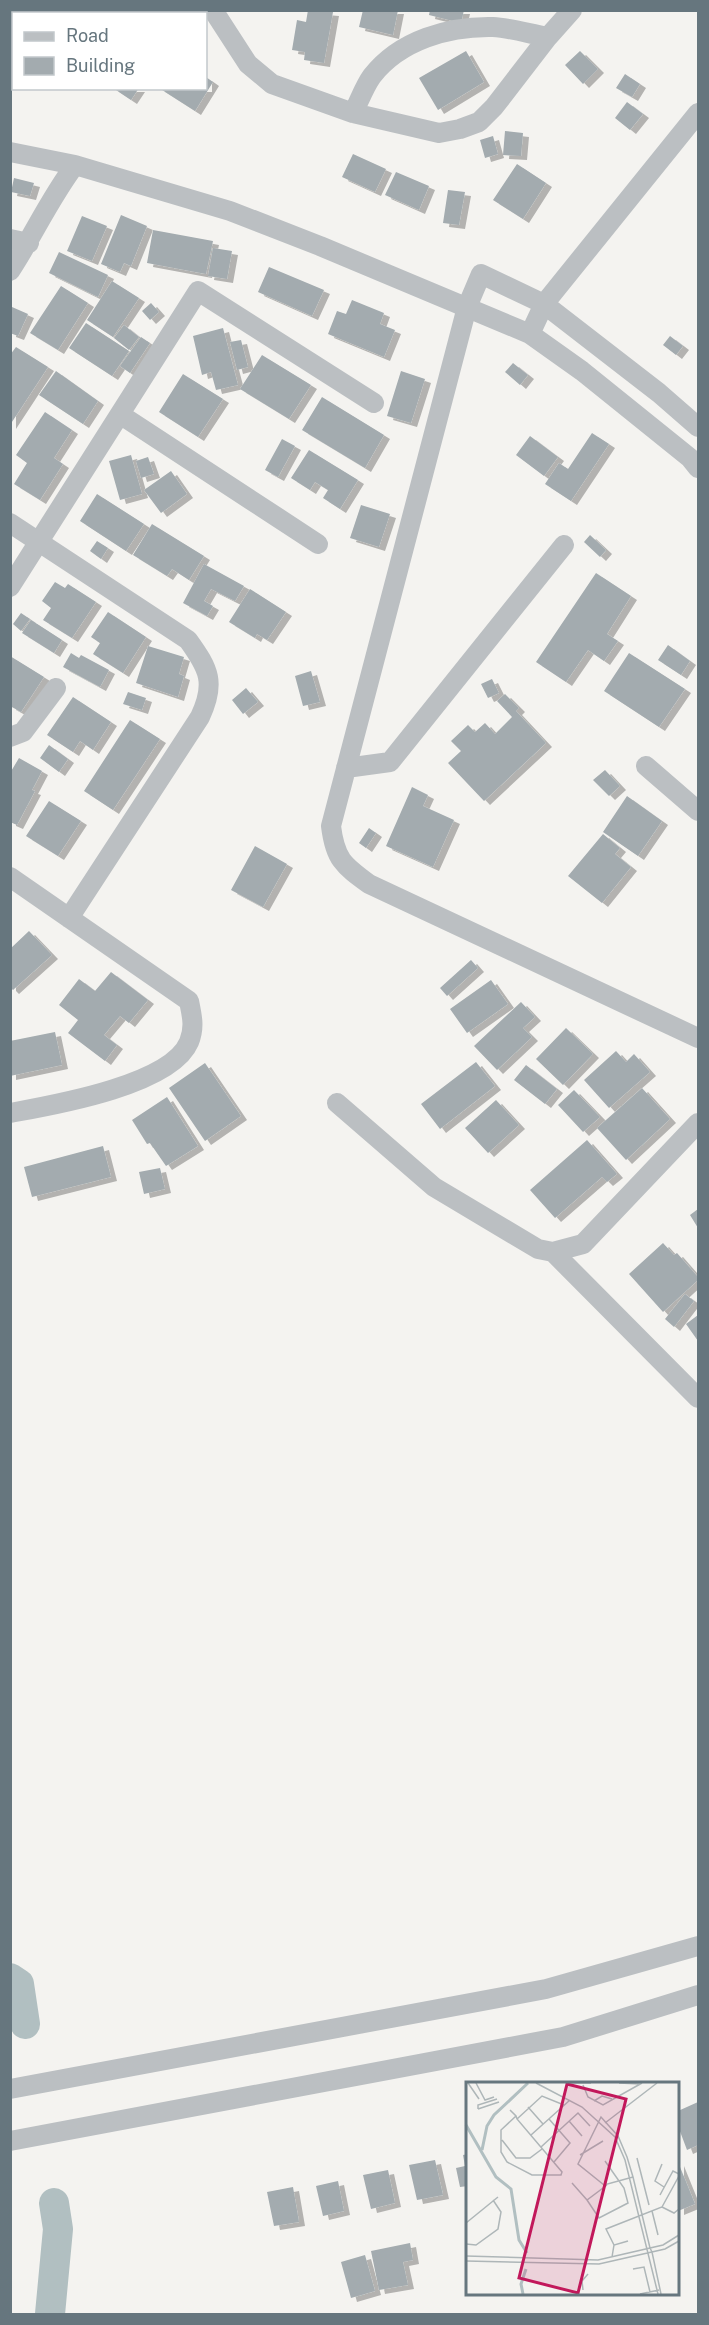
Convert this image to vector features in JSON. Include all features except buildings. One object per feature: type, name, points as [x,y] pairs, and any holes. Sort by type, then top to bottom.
[{"type":"street","points":[[213,10],[248,64],[272,84],[353,114],[439,133],[479,122],[494,107],[572,10]]},
{"type":"street","points":[[353,114],[372,76],[396,54],[425,38],[460,28],[495,27],[548,37]]},
{"type":"street","points":[[530,334],[544,304],[699,113]]},
{"type":"street","points":[[10,152],[75,165],[230,211],[530,334],[582,371],[699,468]]},
{"type":"street","points":[[10,271],[20,241],[75,165]]},
{"type":"street","points":[[699,427],[544,304],[481,274],[467,307],[331,826],[334,849],[348,868],[380,889],[699,1038]]},
{"type":"street","points":[[10,588],[41,543],[198,291],[374,403]]},
{"type":"street","points":[[121,415],[318,544]]},
{"type":"street","points":[[10,523],[188,640],[203,660],[209,680],[209,698],[200,717],[69,918]]},
{"type":"street","points":[[346,768],[390,762],[564,545]]},
{"type":"street","points":[[10,737],[23,732],[56,688]]},
{"type":"street","points":[[646,766],[699,811]]},
{"type":"street","points":[[10,877],[189,1001],[194,1024],[189,1043],[171,1064],[144,1078],[76,1100],[10,1113]]},
{"type":"street","points":[[337,1103],[434,1187],[538,1248],[553,1252],[583,1244],[699,1123]]},
{"type":"street","points":[[553,1252],[699,1398]]},
{"type":"street","points":[[10,2089],[546,1989],[699,1946]]},
{"type":"street","points":[[10,2141],[564,2037],[699,1995]]},
{"type":"waterway","points":[[10,1978],[19,1984],[25,2024]]},
{"type":"waterway","points":[[50,2314],[58,2229],[54,2203]]}]
